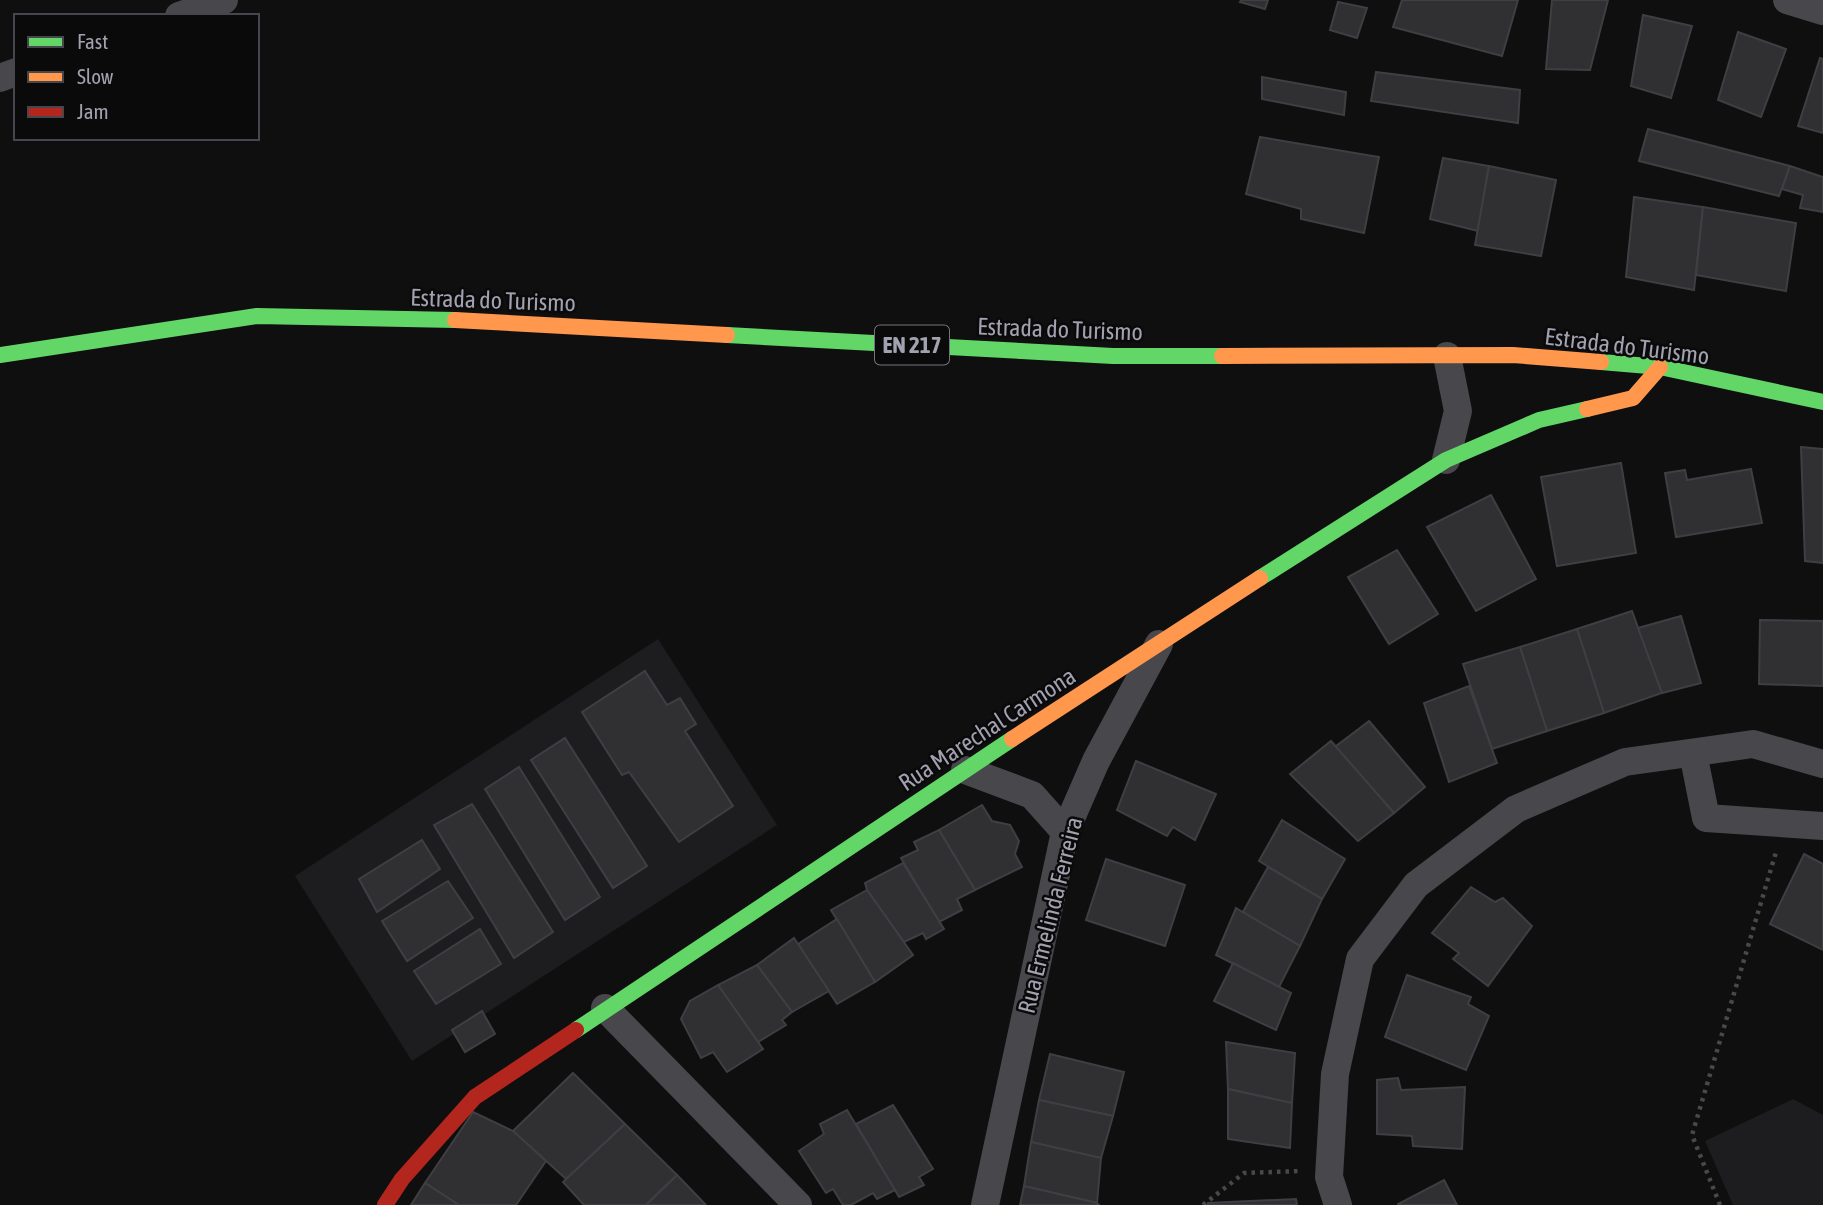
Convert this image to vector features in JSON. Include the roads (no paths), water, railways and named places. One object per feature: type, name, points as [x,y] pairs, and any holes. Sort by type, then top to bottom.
[{"type":"main road","name":"Estrada do Turismo","points":[[0,355],[257,316],[460,320],[1113,356],[1513,355],[1660,367],[1823,402]]},
{"type":"main road","name":"Rua Marechal Carmona","points":[[386,1205],[402,1179],[475,1097],[1160,641],[1446,460],[1539,420],[1633,398],[1660,367]]},
{"type":"street","points":[[185,14],[225,0]]},
{"type":"street","points":[[1446,460],[1458,411],[1447,356]]},
{"type":"street","name":"Rua Ermelinda Ferreira","points":[[985,1205],[1065,832],[1096,761],[1160,641]]},
{"type":"street","points":[[1338,1205],[1329,1177],[1335,1074],[1360,960],[1416,885],[1516,809],[1625,762],[1753,744],[1823,764]]},
{"type":"street","points":[[1693,753],[1706,818],[1823,826]]},
{"type":"street","points":[[965,770],[1032,795],[1065,832]]},
{"type":"street","points":[[606,1008],[798,1205]]}]
